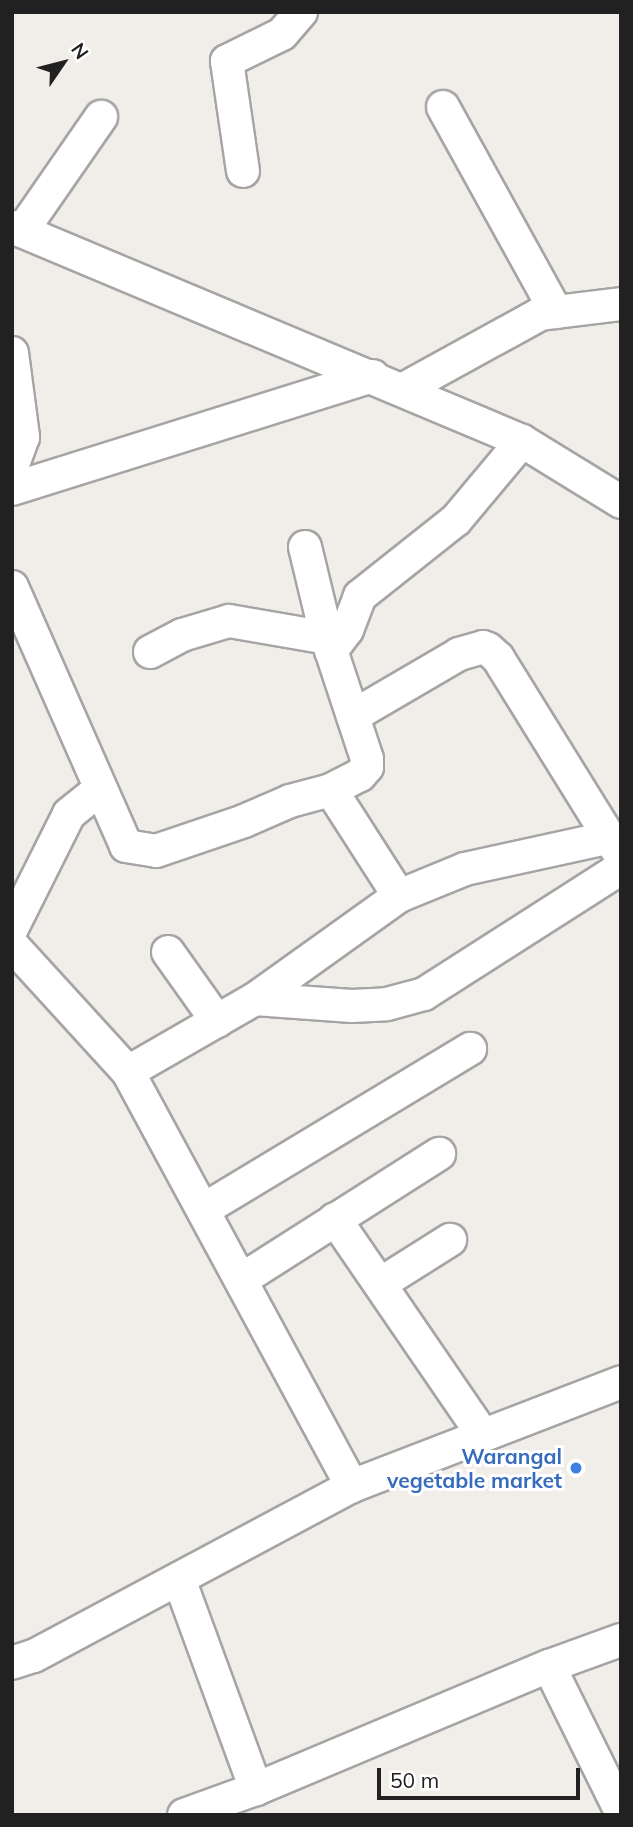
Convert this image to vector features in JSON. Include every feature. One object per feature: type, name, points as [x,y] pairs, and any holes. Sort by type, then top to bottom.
[{"type":"street","points":[[243,171],[227,61],[282,34],[301,12]]},
{"type":"street","points":[[443,107],[556,312]]},
{"type":"street","points":[[101,117],[17,229],[373,376],[522,441],[621,502]]},
{"type":"street","points":[[402,390],[540,314],[621,304]]},
{"type":"street","points":[[12,353],[23,437],[13,472]]},
{"type":"street","points":[[13,472],[373,376]]},
{"type":"street","points":[[329,644],[347,630],[360,596],[456,520],[522,441]]},
{"type":"street","points":[[12,587],[125,846],[156,851],[244,821],[290,801],[331,790],[360,775],[367,766],[329,644],[305,547]]},
{"type":"street","points":[[150,652],[182,635],[229,621],[329,644]]},
{"type":"street","points":[[128,1072],[255,999],[399,897],[465,869],[614,847],[498,658],[488,649],[483,647],[459,654],[353,716]]},
{"type":"street","points":[[12,928],[69,814],[99,790]]},
{"type":"street","points":[[331,790],[399,897]]},
{"type":"street","points":[[255,999],[352,1006],[387,1004],[424,994],[621,868]]},
{"type":"street","points":[[12,945],[128,1072],[352,1486]]},
{"type":"street","points":[[168,952],[216,1021]]},
{"type":"street","points":[[203,1210],[470,1049]]},
{"type":"street","points":[[241,1280],[439,1154]]},
{"type":"street","points":[[335,1219],[482,1434]]},
{"type":"street","points":[[380,1284],[450,1240]]},
{"type":"street","points":[[12,1662],[33,1657],[352,1486],[621,1382]]},
{"type":"street","points":[[179,1579],[256,1789]]},
{"type":"street","points":[[184,1815],[256,1789],[549,1666],[621,1640]]},
{"type":"street","points":[[549,1666],[620,1814]]},
{"type":"place","name":"Warangal vegetable market","points":[[576,1468]]}]
